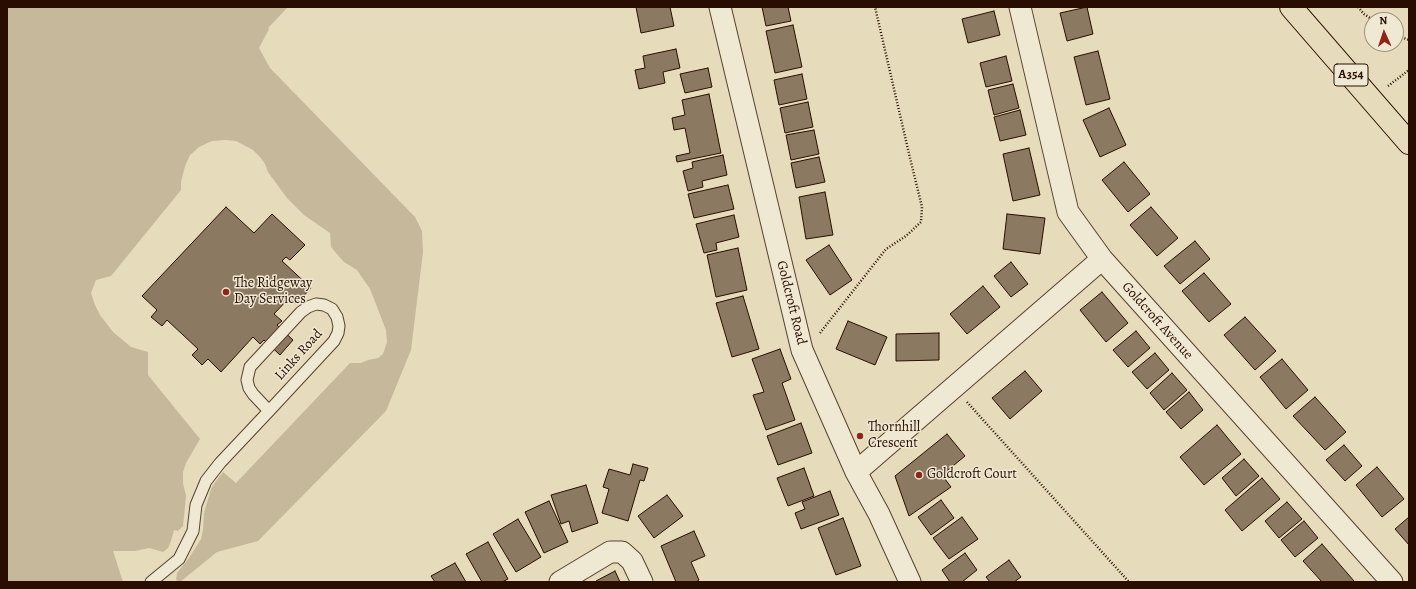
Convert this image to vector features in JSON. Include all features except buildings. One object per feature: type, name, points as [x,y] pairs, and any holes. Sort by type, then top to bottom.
[{"type":"highway","name":"A354","points":[[1291,7],[1409,143]]},
{"type":"street","name":"Goldcroft Road","points":[[720,7],[802,350],[856,472],[879,514],[910,582]]},
{"type":"street","name":"Goldcroft Avenue","points":[[1020,7],[1068,212],[1102,259],[1392,582]]},
{"type":"street","points":[[856,472],[1102,259]]},
{"type":"street","points":[[560,582],[610,552],[622,552],[632,561],[642,582]]},
{"type":"lane","name":"Links Road","points":[[151,582],[179,559],[193,531],[196,505],[206,481],[220,463],[269,411],[334,341],[339,326],[337,317],[332,309],[324,305],[316,304],[308,307],[301,312],[250,367],[247,380],[249,388],[269,411]]},
{"type":"path","points":[[804,354],[886,249],[906,236],[921,222],[922,207],[875,7]]},
{"type":"path","points":[[1372,99],[1409,70]]},
{"type":"path","points":[[953,387],[1129,582]]},
{"type":"shaded area","points":[[7,7],[288,7],[269,27],[259,48],[270,68],[415,217],[422,231],[423,252],[411,350],[386,411],[258,541],[217,552],[180,582],[176,580],[177,573],[201,539],[204,513],[211,489],[223,472],[236,483],[350,363],[361,363],[378,358],[383,354],[387,342],[386,330],[370,289],[357,270],[344,262],[331,247],[330,233],[304,215],[287,198],[268,172],[265,164],[253,150],[236,141],[226,140],[212,141],[199,147],[190,155],[185,166],[181,182],[181,190],[111,276],[96,280],[91,293],[100,315],[113,332],[131,347],[148,352],[148,375],[200,439],[186,463],[183,472],[183,483],[186,496],[183,526],[178,531],[174,530],[168,548],[163,552],[149,548],[135,551],[113,551],[123,582],[7,582]]},
{"type":"place","name":"The Ridgeway Day Services","points":[[226,292]]},
{"type":"place","name":"Thornhill Crescent","points":[[860,436]]},
{"type":"place","name":"Goldcroft Court","points":[[919,475]]}]
